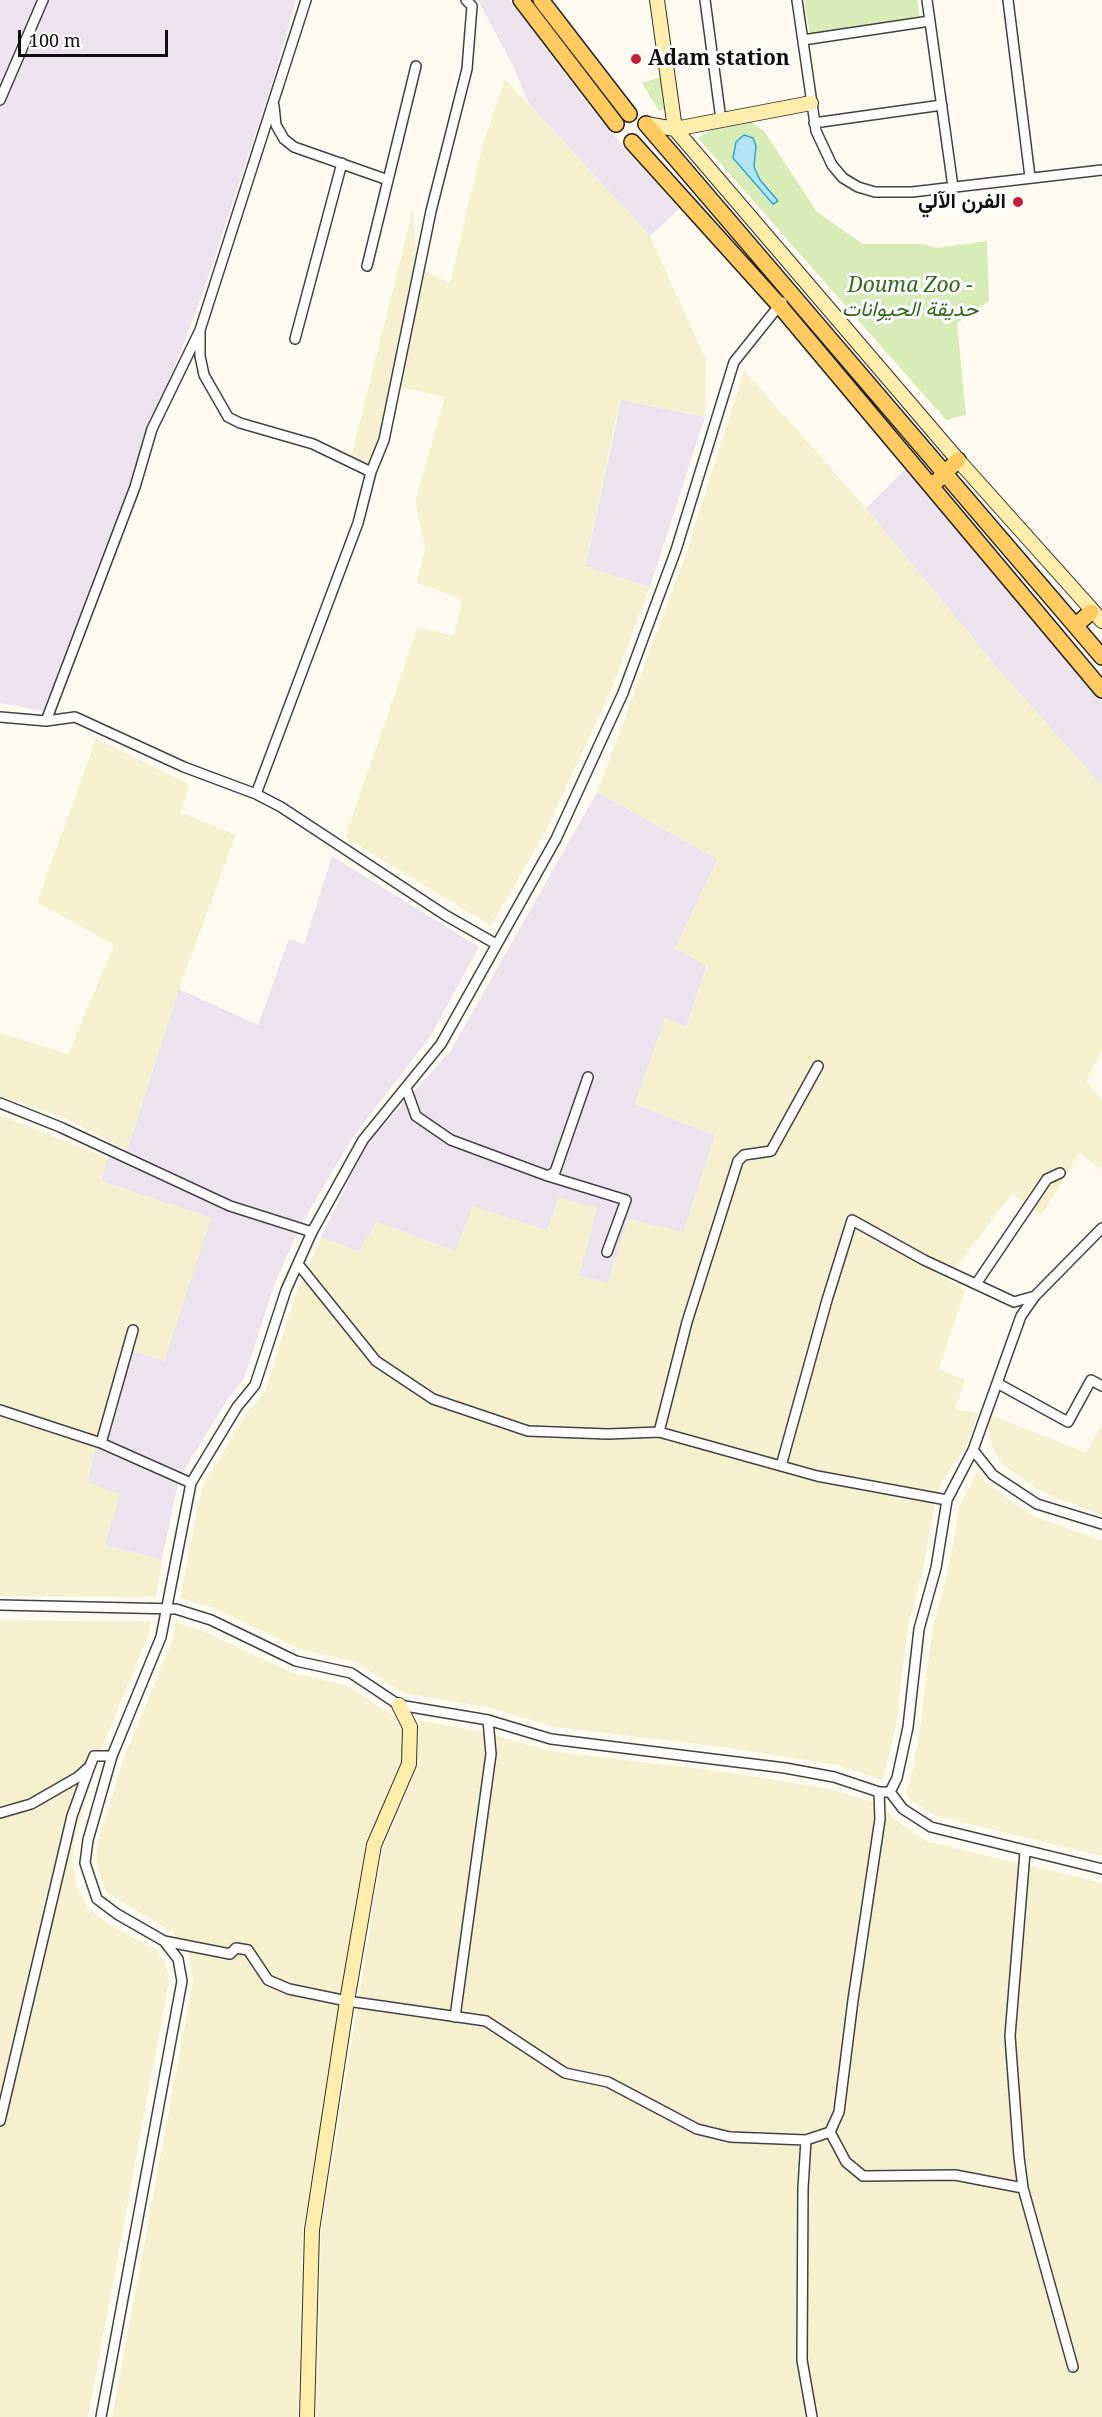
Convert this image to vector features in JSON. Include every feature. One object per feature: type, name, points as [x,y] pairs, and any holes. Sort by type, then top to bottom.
[{"type":"main road","points":[[521,0],[616,124],[619,137],[632,142],[779,305],[1102,690]]},
{"type":"main road","points":[[541,0],[629,114],[638,117],[646,124],[1102,657]]},
{"type":"main road","points":[[616,124],[621,117],[629,114]]},
{"type":"main road","points":[[632,142],[640,138],[646,124]]},
{"type":"main road","points":[[932,486],[958,460]]},
{"type":"main road","points":[[1076,625],[1097,617]]},
{"type":"street","points":[[0,100],[43,0]]},
{"type":"street","points":[[46,721],[135,488],[152,429],[200,330],[306,0]]},
{"type":"street","points":[[256,794],[358,523],[371,472],[384,440],[431,211],[467,69],[472,6],[466,0]]},
{"type":"street","points":[[657,0],[675,129],[958,460],[1097,617]]},
{"type":"street","points":[[705,0],[721,120]]},
{"type":"street","points":[[797,0],[814,123],[823,150],[832,165],[843,178],[858,187],[875,192],[912,192],[1102,170]]},
{"type":"street","points":[[927,0],[952,187]]},
{"type":"street","points":[[1008,0],[1030,177]]},
{"type":"street","points":[[803,40],[930,21]]},
{"type":"street","points":[[367,266],[416,66]]},
{"type":"street","points":[[646,124],[675,129],[811,103]]},
{"type":"street","points":[[274,104],[276,125],[284,139],[294,147],[388,180]]},
{"type":"street","points":[[814,123],[942,105]]},
{"type":"street","points":[[295,339],[342,163]]},
{"type":"street","points":[[791,291],[734,362],[676,550],[624,693],[556,838],[441,1044],[363,1140],[312,1232],[286,1290],[255,1385],[237,1407],[191,1483],[161,1637],[112,1756],[88,1840],[85,1863],[89,1882],[97,1899],[117,1914],[164,1941],[230,1954],[236,1948],[248,1950],[268,1980],[289,1989],[347,2001],[486,2021],[565,2073],[608,2082],[697,2129],[730,2137],[806,2140],[830,2132],[839,2112],[880,1819],[885,1792],[897,1778],[908,1727],[920,1629],[936,1568],[947,1500],[972,1450],[1021,1316],[1035,1296],[1102,1228]]},
{"type":"street","points":[[200,330],[200,356],[204,375],[228,417],[240,423],[313,444],[371,472]]},
{"type":"street","points":[[0,717],[46,721],[75,717],[184,767],[256,794],[281,807],[444,915],[496,944]]},
{"type":"street","points":[[659,1431],[687,1322],[738,1161],[744,1155],[771,1151],[818,1065]]},
{"type":"street","points":[[548,1176],[555,1172],[588,1077]]},
{"type":"street","points":[[406,1088],[416,1116],[451,1140],[548,1176],[626,1200],[607,1252]]},
{"type":"street","points":[[0,1103],[60,1127],[230,1206],[312,1232]]},
{"type":"street","points":[[976,1284],[1047,1179],[1060,1173]]},
{"type":"street","points":[[782,1466],[827,1300],[852,1220],[924,1260],[1014,1302],[1035,1296]]},
{"type":"street","points":[[298,1264],[376,1360],[433,1399],[528,1431],[608,1434],[659,1431],[816,1476],[947,1500]]},
{"type":"street","points":[[101,1443],[133,1330]]},
{"type":"street","points":[[997,1383],[1068,1422],[1091,1380],[1102,1386]]},
{"type":"street","points":[[0,1410],[101,1443],[191,1483]]},
{"type":"street","points":[[972,1450],[993,1475],[1037,1504],[1102,1524]]},
{"type":"street","points":[[0,1605],[176,1609],[211,1620],[296,1660],[351,1673],[399,1705],[488,1719],[551,1739],[786,1768],[834,1777],[885,1792],[903,1809],[931,1827],[1025,1852],[1102,1869]]},
{"type":"street","points":[[307,2417],[312,2230],[347,2001],[374,1845],[409,1764],[410,1727],[399,1705]]},
{"type":"street","points":[[455,2017],[491,1754],[488,1719]]},
{"type":"street","points":[[0,2121],[72,1816],[94,1756],[112,1756]]},
{"type":"street","points":[[0,1813],[31,1804],[78,1777],[90,1766]]},
{"type":"street","points":[[1025,1852],[1010,2036],[1023,2188],[1072,2367]]},
{"type":"street","points":[[101,2417],[182,1981],[178,1959],[164,1941]]},
{"type":"street","points":[[830,2132],[846,2162],[863,2176],[956,2175],[1023,2188]]},
{"type":"street","points":[[806,2140],[802,2188],[802,2360],[812,2417]]},
{"type":"shaded area","points":[[0,0],[296,0],[274,77],[204,290],[43,711],[0,703]]},
{"type":"shaded area","points":[[478,0],[509,0],[598,117],[679,209],[650,236],[529,104],[514,68]]},
{"type":"shaded area","points":[[505,79],[650,236],[706,359],[705,417],[620,400],[585,566],[650,587],[612,688],[545,833],[491,926],[345,837],[418,627],[454,636],[462,599],[416,583],[425,549],[415,502],[445,397],[396,386],[376,466],[351,456],[413,209],[417,268],[450,283],[482,147]]},
{"type":"shaded area","points":[[744,370],[866,508],[994,664],[1102,786],[1102,1050],[1086,1082],[1102,1100],[1102,1170],[1080,1153],[1042,1215],[1012,1194],[947,1279],[965,1291],[939,1369],[965,1380],[955,1409],[979,1413],[966,1447],[946,1475],[936,1496],[924,1565],[908,1627],[896,1725],[883,1780],[837,1765],[723,1747],[554,1727],[491,1708],[403,1693],[356,1662],[299,1649],[216,1609],[180,1598],[202,1487],[246,1414],[265,1391],[296,1294],[321,1237],[359,1252],[377,1222],[455,1251],[473,1206],[547,1230],[559,1197],[597,1208],[579,1276],[608,1283],[628,1219],[684,1232],[715,1135],[635,1104],[665,1018],[686,1027],[707,966],[675,948],[718,859],[597,792],[686,554]]},
{"type":"shaded area","points":[[621,400],[705,417],[650,587],[585,567]]},
{"type":"shaded area","points":[[906,468],[1102,704],[1102,786],[994,664],[866,508]]},
{"type":"shaded area","points":[[96,738],[190,785],[180,812],[236,835],[179,989],[127,1150],[61,1116],[0,1096],[0,1033],[68,1054],[114,945],[37,902]]},
{"type":"shaded area","points":[[597,792],[718,859],[675,948],[707,965],[686,1027],[666,1019],[635,1104],[715,1135],[684,1232],[608,1283],[579,1276],[559,1197],[547,1230],[455,1251],[377,1222],[359,1252],[321,1237],[367,1144],[451,1050]]},
{"type":"shaded area","points":[[332,856],[479,947],[430,1037],[353,1137],[300,1226],[274,1286],[244,1379],[227,1400],[179,1479],[162,1560],[105,1545],[87,1482],[121,1347],[164,1361],[210,1218],[101,1181],[107,1158],[127,1150],[179,989],[258,1025],[289,939],[304,944]]},
{"type":"shaded area","points":[[0,1115],[107,1158],[101,1181],[211,1218],[164,1361],[121,1348],[87,1482],[120,1494],[105,1545],[162,1560],[156,1597],[0,1596]]},
{"type":"shaded area","points":[[986,1413],[1086,1453],[1102,1425],[1102,1515],[1043,1493],[1003,1465],[992,1448]]},
{"type":"shaded area","points":[[978,1471],[985,1482],[1031,1515],[1102,1541],[1102,1856],[936,1816],[911,1800],[905,1792],[910,1783],[920,1729],[932,1631],[948,1570],[960,1504]]},
{"type":"shaded area","points":[[0,1620],[151,1621],[149,1634],[100,1752],[75,1837],[72,1863],[77,1886],[87,1907],[110,1925],[156,1950],[166,1964],[169,1981],[88,2417],[0,2417]]},
{"type":"shaded area","points":[[175,1622],[206,1632],[292,1673],[346,1685],[396,1717],[402,1729],[401,1762],[367,1842],[303,2229],[298,2417],[112,2417],[193,1981],[189,1954],[172,1932],[106,1892],[96,1862],[98,1842],[123,1760],[172,1641]]},
{"type":"shaded area","points":[[417,1720],[485,1732],[549,1751],[719,1771],[831,1789],[882,1805],[894,1819],[926,1841],[1102,1883],[1102,2417],[316,2417],[321,2231],[383,1848],[418,1766],[419,1725]]},
{"type":"green space","points":[[804,0],[917,0],[920,19],[810,35]]},
{"type":"green space","points":[[661,77],[665,109],[659,111],[642,83]]},
{"type":"green space","name":"Douma Zoo - حديقة الحيوانات","points":[[747,119],[764,131],[817,212],[863,244],[924,244],[936,248],[987,241],[989,301],[957,323],[966,415],[946,420],[698,138],[719,125]]},
{"type":"water","points":[[744,135],[753,138],[756,146],[754,167],[760,180],[778,201],[773,204],[733,158],[736,142]]},
{"type":"place","name":"Adam station","points":[[636,59]]},
{"type":"place","name":"الفرن الآلي","points":[[1018,202]]}]
